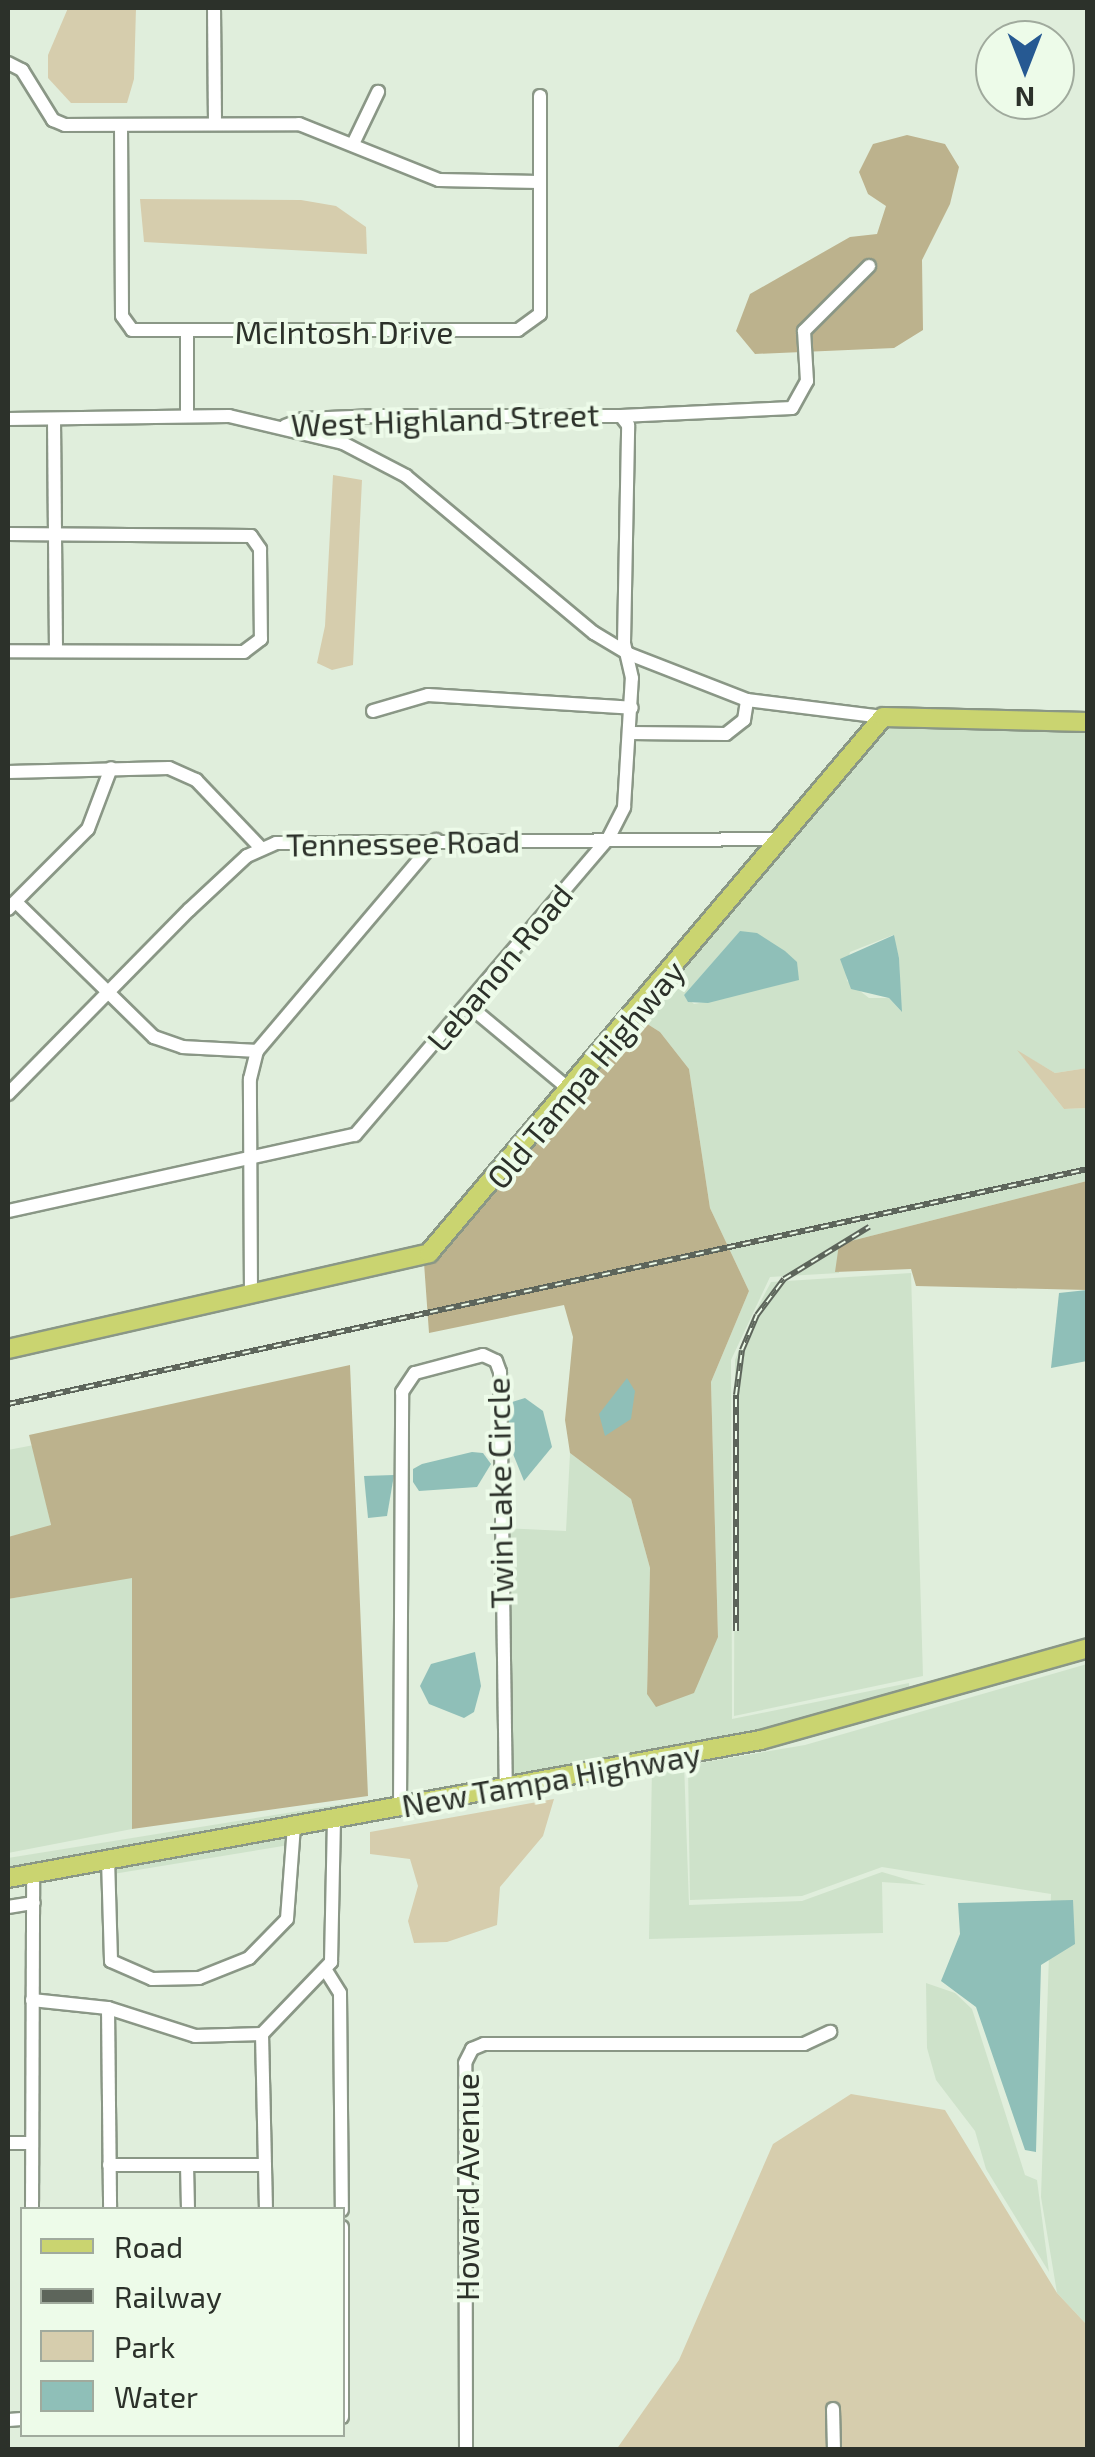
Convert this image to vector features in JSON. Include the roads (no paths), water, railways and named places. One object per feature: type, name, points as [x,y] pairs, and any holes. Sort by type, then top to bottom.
[{"type":"main road","points":[[883,718],[1088,722]]},
{"type":"main road","name":"Old Tampa Highway","points":[[8,1346],[429,1253],[883,718]]},
{"type":"main road","name":"New Tampa Highway","points":[[8,1878],[761,1740],[1088,1648]]},
{"type":"street","points":[[214,8],[214,124]]},
{"type":"street","points":[[8,63],[22,70],[59,124],[300,124],[440,180],[539,182]]},
{"type":"street","points":[[352,144],[378,92]]},
{"type":"street","name":"McIntosh Drive","points":[[120,125],[124,322],[140,332],[526,329],[540,314],[540,96]]},
{"type":"street","points":[[621,416],[792,408],[807,381],[804,332],[824,304],[870,266]]},
{"type":"street","points":[[187,332],[188,416]]},
{"type":"street","name":"West Highland Street","points":[[8,420],[188,416],[285,426],[348,416],[621,416],[628,436]]},
{"type":"street","points":[[54,420],[56,650]]},
{"type":"street","points":[[285,426],[343,443],[406,476],[594,633],[629,654],[747,700],[883,718]]},
{"type":"street","name":"Lebanon Road","points":[[8,1211],[356,1135],[608,840],[628,790],[631,733],[628,436]]},
{"type":"street","points":[[8,534],[254,538],[260,549],[258,645],[244,652],[8,650]]},
{"type":"street","points":[[373,711],[428,695],[632,708]]},
{"type":"street","points":[[631,733],[726,734],[744,720],[747,700]]},
{"type":"street","points":[[8,772],[112,768],[184,773],[261,848]]},
{"type":"street","points":[[112,768],[88,829],[32,880],[13,907],[142,1029],[168,1042],[257,1051]]},
{"type":"street","name":"Tennessee Road","points":[[8,1094],[107,993],[261,848],[290,840],[780,839]]},
{"type":"street","points":[[251,1295],[250,1080],[257,1051],[436,840]]},
{"type":"street","points":[[468,1005],[570,1090]]},
{"type":"street","name":"Twin Lake Circle","points":[[400,1807],[402,1392],[416,1373],[483,1355],[496,1361],[500,1372],[506,1789]]},
{"type":"street","points":[[32,2000],[108,2008],[188,2035],[262,2034],[332,1962],[334,1818]]},
{"type":"street","points":[[108,1860],[111,1961],[152,1979],[199,1978],[249,1958],[287,1919],[294,1826]]},
{"type":"street","points":[[32,2207],[33,1873]]},
{"type":"street","points":[[8,1907],[34,1903]]},
{"type":"street","points":[[325,1969],[340,1993],[342,2207]]},
{"type":"street","points":[[108,2008],[110,2207]]},
{"type":"street","name":"Howard Avenue","points":[[466,2450],[465,2063],[472,2050],[484,2044],[804,2044],[820,2042],[830,2032]]},
{"type":"street","points":[[262,2034],[266,2207]]},
{"type":"street","points":[[8,2143],[32,2144]]},
{"type":"street","points":[[109,2165],[266,2165]]},
{"type":"street","points":[[187,2165],[188,2207]]},
{"type":"street","points":[[833,2409],[834,2450]]},
{"type":"water","points":[[740,931],[757,933],[785,951],[797,962],[799,980],[708,1003],[688,1002],[684,995]]},
{"type":"water","points":[[894,935],[902,1012],[889,998],[851,989],[840,959]]},
{"type":"water","points":[[1087,1290],[1087,1361],[1051,1368],[1059,1293]]},
{"type":"water","points":[[627,1378],[635,1391],[631,1419],[605,1436],[599,1414]]},
{"type":"water","points":[[525,1398],[543,1411],[552,1447],[524,1481],[505,1434],[506,1404]]},
{"type":"water","points":[[483,1453],[491,1464],[477,1487],[419,1491],[413,1482],[413,1469],[422,1464]]},
{"type":"water","points":[[394,1475],[387,1516],[368,1518],[364,1476]]},
{"type":"water","points":[[475,1652],[481,1686],[474,1712],[464,1718],[429,1704],[420,1686],[431,1664]]},
{"type":"water","points":[[1073,1900],[1075,1944],[1041,1965],[1036,2152],[1025,2150],[976,2007],[941,1981],[960,1934],[958,1903]]},
{"type":"railway","points":[[8,1404],[1088,1169]]},
{"type":"railway","points":[[736,1631],[736,1395],[742,1350],[757,1315],[784,1279],[869,1227]]}]
